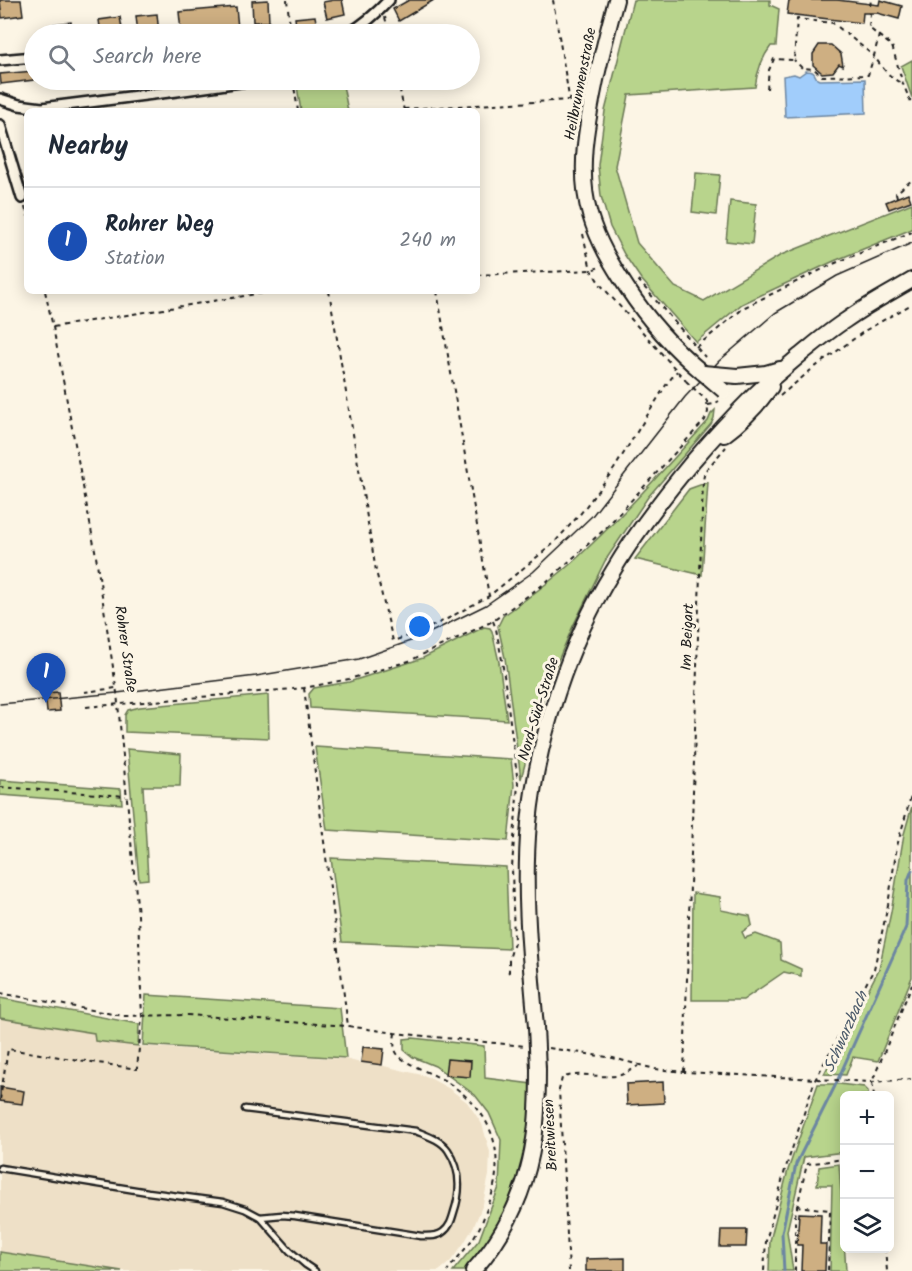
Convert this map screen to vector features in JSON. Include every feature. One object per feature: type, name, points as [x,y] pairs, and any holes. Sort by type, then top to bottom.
[{"type":"main road","name":"Heilbrunnenstraße","points":[[616,0],[585,138],[585,189],[589,213],[610,263],[631,295],[686,358],[702,367],[742,407]]},
{"type":"main road","name":"Nord-Süd-Straße","points":[[473,1271],[497,1240],[512,1214],[530,1163],[537,1112],[538,1070],[528,934],[529,823],[542,748],[554,706],[587,620],[612,572],[650,514],[742,407],[785,368],[845,320],[912,280]]},
{"type":"main road","points":[[702,367],[737,376],[766,373],[785,368]]},
{"type":"main road","points":[[703,450],[738,425],[760,403],[785,368]]},
{"type":"street","points":[[363,24],[386,4]]},
{"type":"street","points":[[0,60],[24,58]]},
{"type":"street","points":[[0,99],[19,105],[42,108],[184,90]]},
{"type":"street","points":[[0,125],[22,198]]},
{"type":"lane","points":[[245,1109],[416,1131],[438,1140],[447,1149],[455,1164],[459,1181],[458,1198],[450,1223],[442,1233],[433,1236],[295,1216],[260,1217]]},
{"type":"lane","points":[[0,1168],[223,1202],[245,1209],[260,1217],[290,1251],[315,1271]]},
{"type":"path","points":[[287,0],[289,24]]},
{"type":"path","points":[[553,0],[573,121],[573,144]]},
{"type":"path","points":[[870,6],[871,0]]},
{"type":"path","points":[[386,4],[388,24]]},
{"type":"path","points":[[870,13],[869,28],[892,46],[912,105]]},
{"type":"path","points":[[794,60],[798,19],[833,23],[874,56],[884,71],[893,79],[903,84]]},
{"type":"path","points":[[767,89],[769,70],[774,58],[794,60],[802,68],[814,69],[822,76],[868,75],[879,35]]},
{"type":"path","points":[[295,90],[298,108]]},
{"type":"path","points":[[400,90],[404,108]]},
{"type":"path","points":[[437,108],[569,100]]},
{"type":"path","points":[[897,197],[896,193],[912,180]]},
{"type":"path","points":[[86,707],[304,688],[349,679],[409,661],[493,621],[544,584],[605,529],[705,420],[707,403],[600,284],[591,270],[581,225]]},
{"type":"path","points":[[686,358],[696,347],[745,308],[833,264],[912,232]]},
{"type":"path","points":[[480,275],[591,270]]},
{"type":"path","points":[[637,279],[696,347],[702,367]]},
{"type":"path","name":"Rohrer Straße","points":[[0,1100],[8,1049],[137,1069],[142,1017],[138,915],[116,688],[95,550],[46,294]]},
{"type":"path","points":[[53,327],[256,294]]},
{"type":"path","points":[[330,294],[376,571],[393,641],[429,628],[489,596],[553,544],[581,513],[614,469],[677,371]]},
{"type":"path","points":[[438,294],[489,596]]},
{"type":"path","points":[[779,397],[811,370],[866,330],[912,304]]},
{"type":"path","name":"Im Beigart","points":[[684,1072],[703,480],[705,471],[727,446]]},
{"type":"path","points":[[493,621],[502,660],[518,783],[512,867],[514,943],[509,959],[509,972],[504,974]]},
{"type":"path","points":[[84,692],[116,688]]},
{"type":"path","points":[[304,688],[348,1026]]},
{"type":"path","points":[[0,787],[127,796]]},
{"type":"path","points":[[765,1271],[766,1241],[771,1220],[815,1080],[874,969],[888,905],[897,846],[912,793]]},
{"type":"path","points":[[873,1091],[872,1082],[912,984]]},
{"type":"path","points":[[0,993],[123,1016],[187,1015],[348,1026],[394,1033],[530,1046]]},
{"type":"path","points":[[394,1033],[394,1048],[400,1058],[449,1083],[472,1101],[484,1116],[492,1134],[496,1154],[496,1177],[489,1203],[478,1230],[447,1271]]},
{"type":"path","name":"Breitwiesen","points":[[548,1048],[613,1058],[638,1066],[684,1072],[872,1082],[912,1079]]},
{"type":"path","name":"Breitwiesen","points":[[569,1271],[559,1090],[562,1078],[570,1074],[616,1076],[638,1066]]},
{"type":"path","points":[[795,1271],[796,1206],[807,1164],[840,1160]]},
{"type":"path","points":[[796,1206],[830,1210],[828,1271]]},
{"type":"path","points":[[885,1253],[887,1271]]},
{"type":"shaded area","points":[[0,1018],[95,1033],[95,1041],[137,1046],[345,1059],[426,1076],[467,1102],[482,1124],[490,1152],[489,1175],[483,1204],[474,1226],[450,1262],[439,1271],[0,1271]]},
{"type":"green space","points":[[633,0],[770,0],[770,5],[779,9],[776,46],[771,46],[762,60],[755,87],[629,95],[615,166],[637,243],[675,287],[704,301],[781,255],[912,203],[912,229],[834,261],[742,304],[696,342],[641,279],[624,254],[610,227],[601,196],[598,165],[605,111]]},
{"type":"green space","points":[[912,60],[912,98],[901,66]]},
{"type":"green space","points":[[298,90],[344,90],[347,108],[301,108]]},
{"type":"green space","points":[[696,173],[720,175],[716,215],[692,212]]},
{"type":"green space","points":[[730,201],[756,204],[752,244],[726,241]]},
{"type":"green space","points":[[715,410],[711,424],[648,497],[605,561],[547,686],[521,779],[505,658],[498,626],[503,616],[531,596],[593,543],[660,474],[708,421]]},
{"type":"green space","points":[[708,482],[702,575],[635,559],[689,489]]},
{"type":"green space","points":[[484,627],[492,631],[507,720],[310,708],[309,694],[314,688],[349,682],[423,658]]},
{"type":"green space","points":[[268,695],[269,738],[125,732],[125,715],[128,710]]},
{"type":"green space","points":[[315,747],[511,759],[514,785],[508,841],[327,830]]},
{"type":"green space","points":[[127,749],[181,754],[180,786],[143,786],[148,879],[139,880]]},
{"type":"green space","points":[[0,780],[121,789],[122,804],[0,795]]},
{"type":"green space","points":[[912,806],[912,977],[878,1061],[853,1057],[846,1075],[824,1074],[879,969],[904,834]]},
{"type":"green space","points":[[331,858],[506,867],[509,949],[342,942]]},
{"type":"green space","points":[[693,893],[720,897],[721,910],[750,916],[752,925],[742,932],[745,938],[756,934],[780,943],[781,960],[801,969],[801,976],[784,972],[743,1000],[692,1000]]},
{"type":"green space","points":[[146,995],[340,1008],[346,1058],[143,1045]]},
{"type":"green space","points":[[0,998],[139,1024],[138,1046],[95,1041],[94,1033],[0,1018]]},
{"type":"green space","points":[[404,1039],[484,1046],[485,1078],[532,1084],[529,1145],[515,1192],[493,1237],[469,1271],[453,1271],[479,1240],[499,1187],[501,1140],[489,1113],[475,1095],[435,1066],[413,1057],[404,1050]]},
{"type":"green space","points":[[818,1084],[864,1087],[868,1091],[840,1091],[840,1152],[804,1157],[787,1231],[793,1271],[769,1271],[770,1241],[788,1170]]},
{"type":"green space","points":[[839,1164],[840,1253],[845,1253],[846,1271],[830,1271],[832,1185],[817,1185],[819,1167]]},
{"type":"green space","points":[[0,1252],[122,1271],[0,1271]]},
{"type":"water","points":[[806,71],[811,71],[819,80],[865,79],[866,113],[785,117],[783,76],[794,74],[799,76]]},
{"type":"building","points":[[0,0],[21,0],[23,15],[2,18]]},
{"type":"building","points":[[268,0],[269,22],[253,22],[252,1]]},
{"type":"building","points":[[342,0],[345,14],[327,18],[323,2]]},
{"type":"building","points":[[409,0],[434,0],[399,21],[393,9]]},
{"type":"building","points":[[789,0],[837,0],[879,5],[880,0],[902,6],[899,19],[877,13],[863,13],[862,23],[787,14]]},
{"type":"building","points":[[236,7],[238,24],[180,24],[179,12]]},
{"type":"building","points":[[157,14],[158,24],[137,24],[136,16]]},
{"type":"building","points":[[315,16],[316,24],[296,24],[295,18]]},
{"type":"building","points":[[120,17],[121,24],[100,24],[99,20]]},
{"type":"building","points":[[819,45],[831,45],[841,54],[843,66],[839,64],[833,72],[822,73],[813,65],[813,54]]},
{"type":"building","points":[[24,72],[24,81],[1,84],[0,74]]},
{"type":"building","points":[[908,193],[911,201],[889,209],[886,202]]},
{"type":"building","points":[[58,692],[60,711],[47,712],[45,693]]},
{"type":"building","points":[[363,1047],[384,1049],[382,1065],[361,1062]]},
{"type":"building","points":[[447,1059],[471,1061],[470,1077],[445,1075]]},
{"type":"building","points":[[663,1082],[664,1103],[627,1105],[626,1084]]},
{"type":"building","points":[[0,1087],[24,1091],[22,1104],[0,1101]]},
{"type":"building","points":[[799,1213],[821,1214],[820,1244],[826,1244],[825,1271],[801,1271],[802,1245],[797,1245]]},
{"type":"building","points":[[721,1230],[747,1230],[746,1247],[720,1247]]},
{"type":"building","points":[[625,1258],[625,1271],[586,1271],[586,1259]]},
{"type":"waterway","name":"Schwarzbach","points":[[784,1271],[782,1233],[796,1164],[835,1086],[906,927],[908,880],[912,870]]},
{"type":"tram line","points":[[0,704],[256,676],[359,659],[419,638],[486,605],[533,572],[592,516],[685,397],[719,361],[775,313],[837,276],[912,243]]},
{"type":"place","name":"Rohrer Weg","points":[[46,703]]}]
